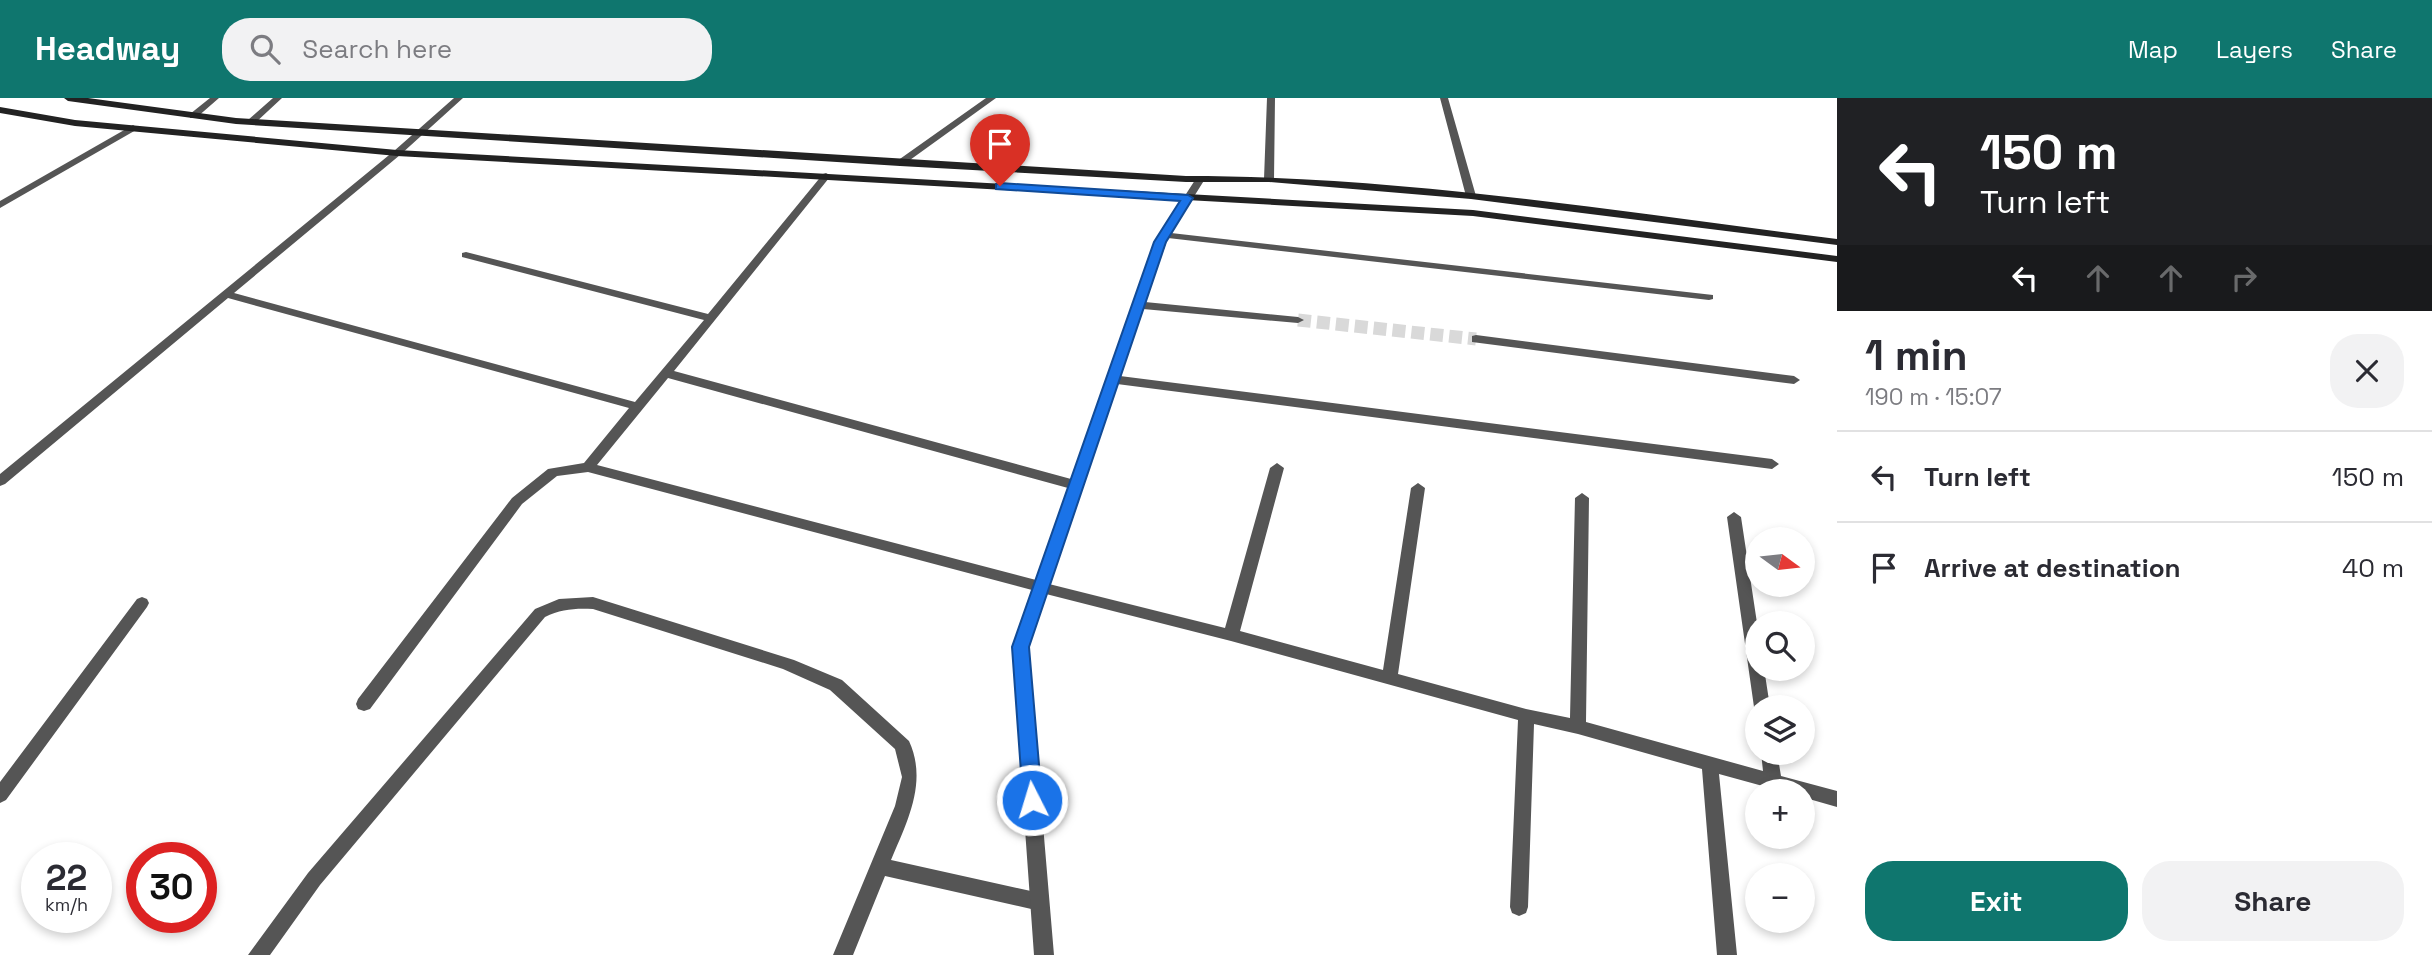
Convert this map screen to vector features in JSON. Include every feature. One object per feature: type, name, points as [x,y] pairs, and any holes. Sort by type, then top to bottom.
[{"type":"street","points":[[68,98],[108,101],[193,116],[251,122],[900,163],[1200,179],[1269,178],[1472,196],[1837,242]]},
{"type":"street","points":[[193,116],[215,98]]},
{"type":"street","points":[[251,122],[278,98]]},
{"type":"street","points":[[0,481],[397,153],[459,98]]},
{"type":"street","points":[[900,163],[992,98]]},
{"type":"street","points":[[1269,178],[1271,98]]},
{"type":"street","points":[[1444,98],[1472,196]]},
{"type":"street","points":[[0,110],[75,123],[397,153],[1473,213],[1837,259]]},
{"type":"street","points":[[0,205],[133,128]]},
{"type":"street","points":[[588,467],[827,176]]},
{"type":"street","points":[[1044,955],[1020,647],[1138,305],[1165,235],[1200,179]]},
{"type":"street","points":[[1165,235],[1709,298]]},
{"type":"street","points":[[466,254],[712,318]]},
{"type":"street","points":[[225,294],[639,407]]},
{"type":"street","points":[[1138,305],[1298,320]]},
{"type":"street","points":[[1476,339],[1794,380]]},
{"type":"street","points":[[666,373],[1075,485]]},
{"type":"street","points":[[1112,379],[1772,464]]},
{"type":"street","points":[[365,704],[517,501],[553,472],[588,467],[1769,779]]},
{"type":"street","points":[[1231,635],[1277,467]]},
{"type":"street","points":[[1390,677],[1418,488]]},
{"type":"street","points":[[1578,727],[1582,498]]},
{"type":"street","points":[[1734,517],[1760,695]]},
{"type":"street","points":[[258,955],[314,879],[540,613],[553,605],[569,602],[593,603],[788,664],[836,685],[903,746],[910,777],[904,806],[843,955]]},
{"type":"street","points":[[0,795],[142,603]]},
{"type":"street","points":[[1519,907],[1526,716]]},
{"type":"street","points":[[1710,765],[1727,955]]},
{"type":"street","points":[[1815,792],[1837,799]]},
{"type":"street","points":[[880,866],[1040,902]]},
{"type":"tunnel","points":[[1298,320],[1476,339]]},
{"type":"route","points":[[1000,186],[1188,198],[1160,242],[1020,647],[1032,800]]}]
